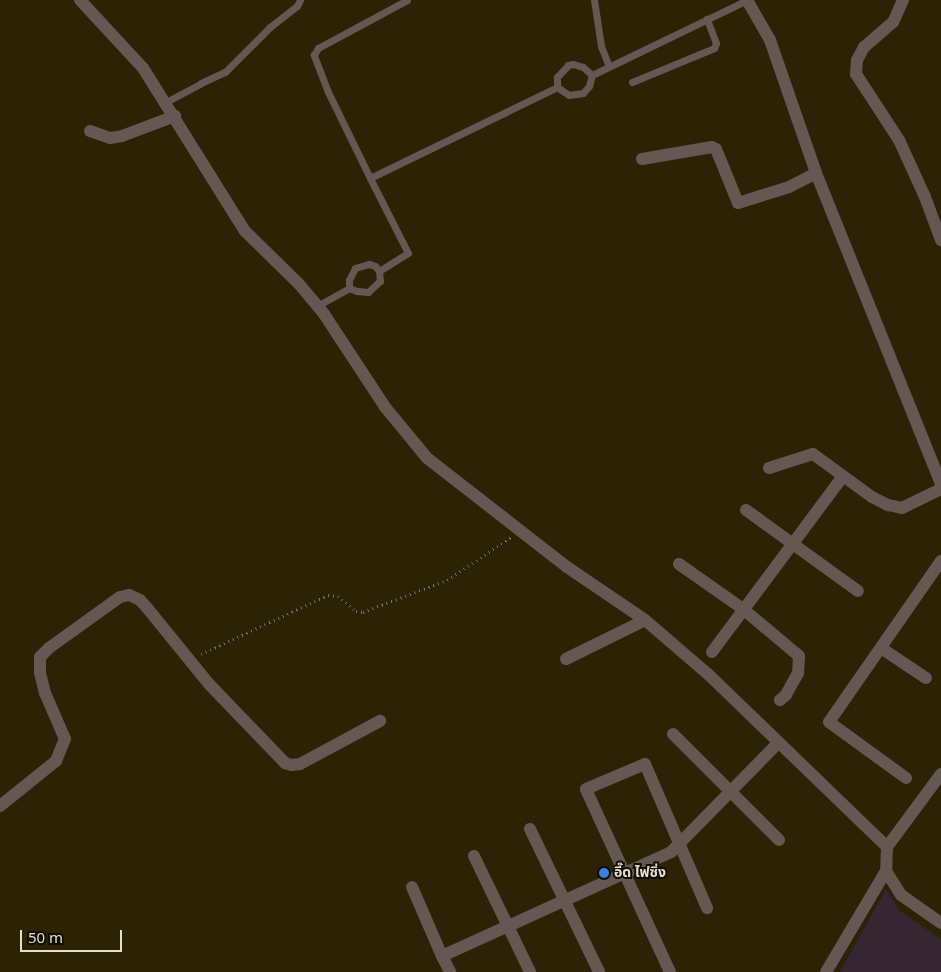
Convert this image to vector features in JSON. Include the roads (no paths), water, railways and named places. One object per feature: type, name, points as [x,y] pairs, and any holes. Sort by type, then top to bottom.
[{"type":"street","points":[[80,0],[143,68],[175,116],[245,230],[317,306],[385,407],[427,458],[567,567],[645,620],[709,675],[887,848]]},
{"type":"street","points":[[747,0],[770,40],[816,173],[941,484]]},
{"type":"street","points":[[903,0],[893,22],[864,47],[856,60],[856,74],[900,140],[925,197],[941,240]]},
{"type":"street","points":[[90,132],[110,138],[122,136],[175,116]]},
{"type":"street","points":[[642,159],[712,147],[716,149],[738,203],[789,187],[816,173]]},
{"type":"street","points":[[769,468],[812,454],[872,497],[888,505],[902,508],[941,489]]},
{"type":"street","points":[[712,652],[843,476]]},
{"type":"street","points":[[746,510],[858,591]]},
{"type":"street","points":[[906,778],[829,722],[941,561]]},
{"type":"street","points":[[679,564],[743,609],[800,656],[798,673],[786,695],[780,700]]},
{"type":"street","points":[[0,806],[56,761],[65,739],[45,694],[40,673],[40,657],[48,648],[120,597],[129,596],[140,600],[209,684],[285,763],[292,766],[300,764],[380,721]]},
{"type":"street","points":[[566,659],[645,620]]},
{"type":"street","points":[[881,648],[926,678]]},
{"type":"street","points":[[674,734],[779,840]]},
{"type":"street","points":[[442,956],[671,852],[778,743]]},
{"type":"street","points":[[670,972],[586,789],[645,764],[707,908]]},
{"type":"street","points":[[826,972],[886,871],[887,848],[941,774]]},
{"type":"street","points":[[530,829],[563,901],[599,972]]},
{"type":"street","points":[[474,856],[530,972]]},
{"type":"street","points":[[886,871],[901,895],[941,923]]},
{"type":"street","points":[[412,887],[450,972]]},
{"type":"lane","points":[[166,102],[226,72],[270,27],[297,6],[300,0]]},
{"type":"lane","points":[[379,270],[407,255],[408,251],[328,92],[314,55],[318,48],[407,0]]},
{"type":"lane","points":[[594,0],[601,46],[609,67]]},
{"type":"lane","points":[[557,87],[568,95],[583,93],[589,86],[592,75],[747,0]]},
{"type":"lane","points":[[632,82],[714,48],[716,43],[707,19]]},
{"type":"lane","points":[[557,87],[557,77],[568,65],[573,64],[583,67],[592,75]]},
{"type":"lane","points":[[370,178],[557,87]]},
{"type":"lane","points":[[349,288],[348,280],[355,268],[369,264],[379,270]]},
{"type":"lane","points":[[317,306],[349,288],[368,292],[380,281],[379,270]]},
{"type":"place","name":"อี๊ด ไฟซิ่ง","points":[[604,873]]}]
